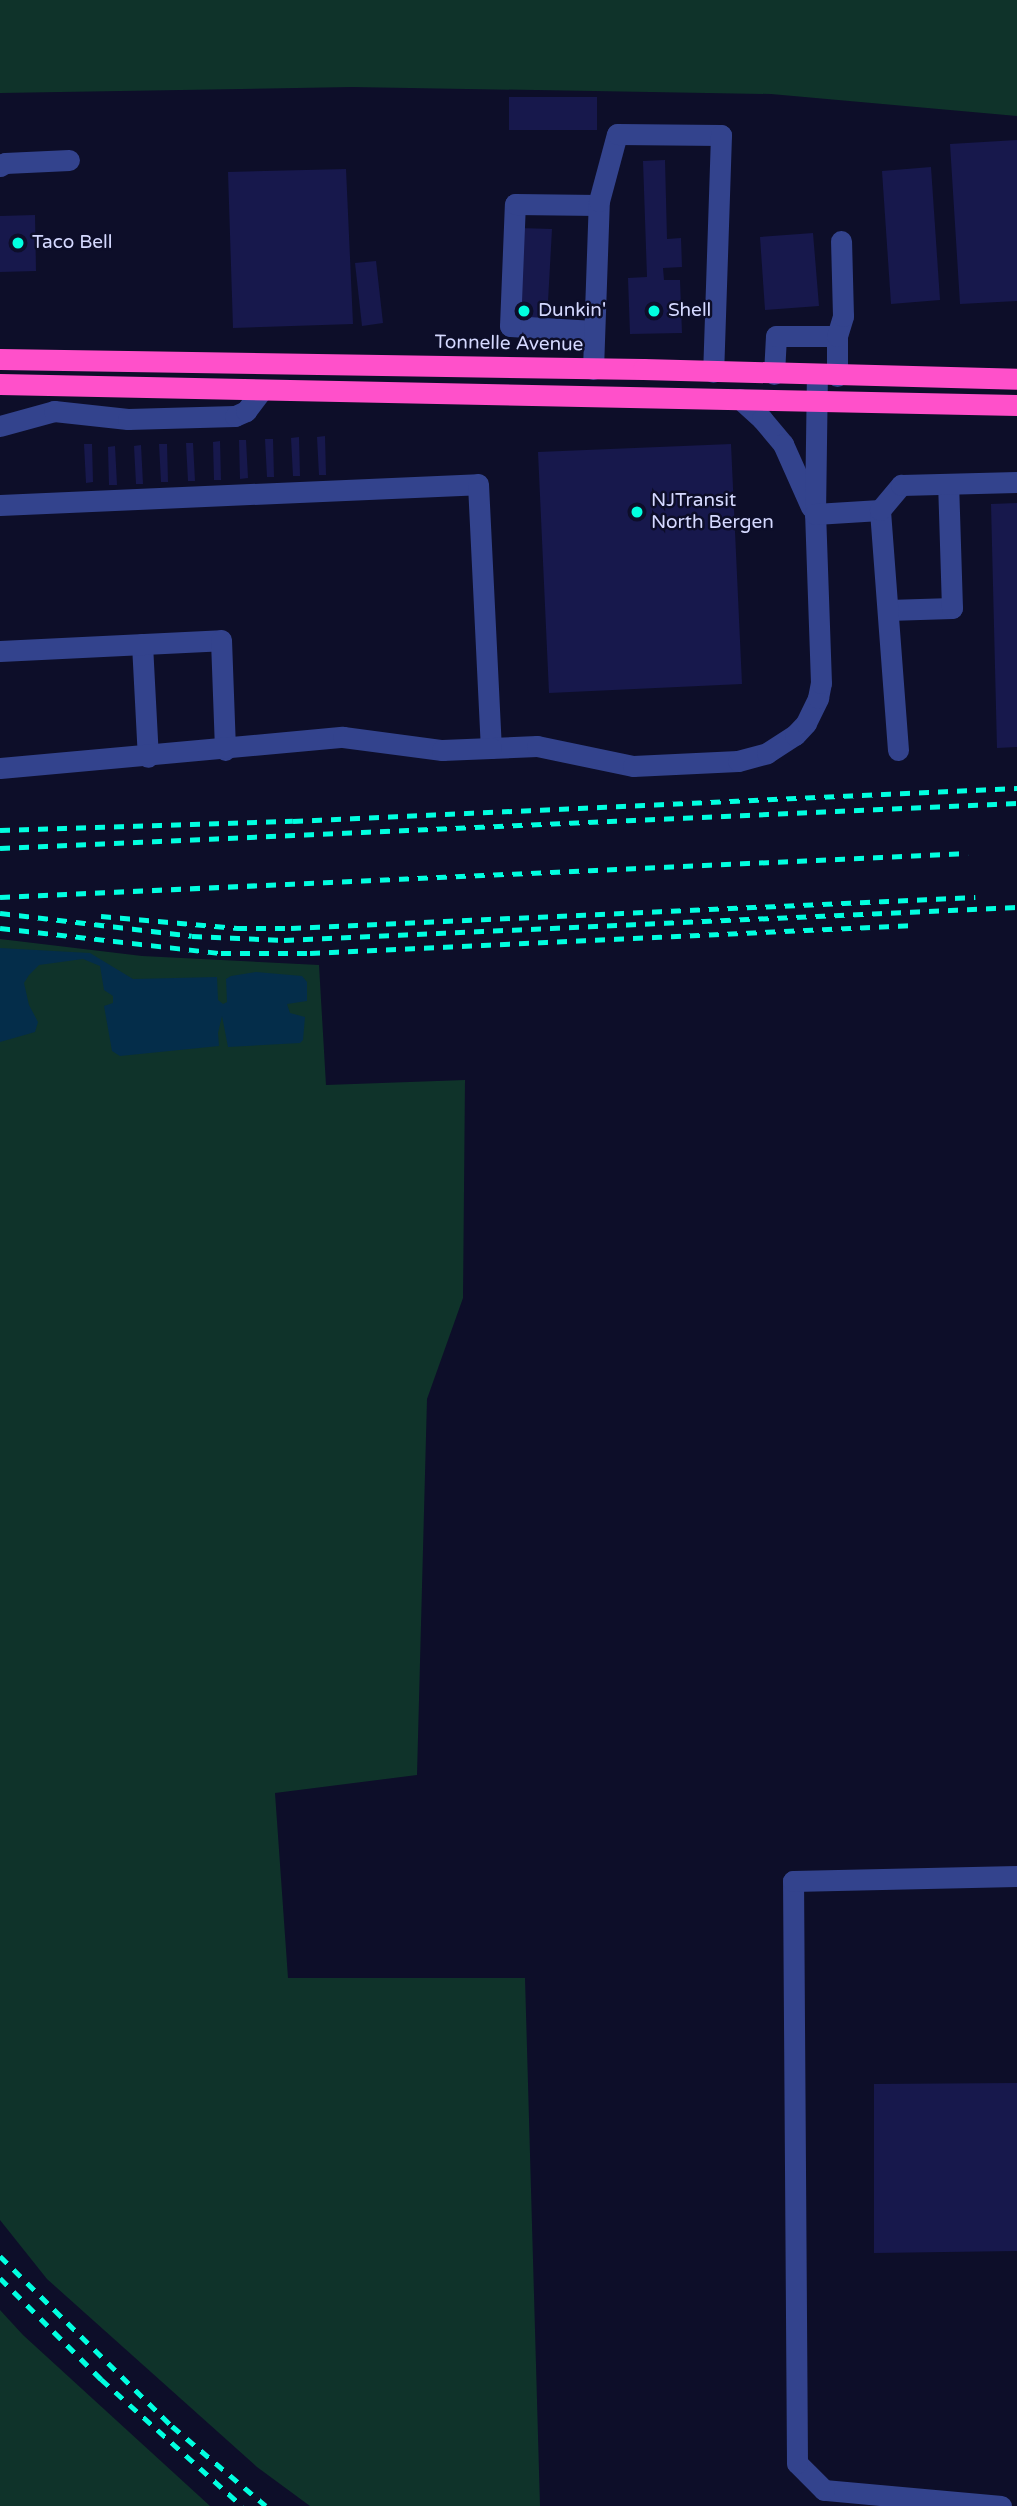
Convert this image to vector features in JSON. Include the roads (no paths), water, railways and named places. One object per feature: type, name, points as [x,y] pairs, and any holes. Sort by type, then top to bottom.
[{"type":"highway","name":"Tonnelle Avenue","points":[[0,359],[1017,379]]},
{"type":"highway","points":[[0,384],[1017,405]]},
{"type":"lane","points":[[593,369],[598,205],[617,134],[721,135],[713,372]]},
{"type":"lane","points":[[0,166],[5,163],[69,160]]},
{"type":"lane","points":[[594,331],[510,326],[515,204],[598,205]]},
{"type":"lane","points":[[0,768],[148,757],[343,737],[442,750],[537,746],[633,766],[738,761],[781,746],[806,723],[818,698],[821,683],[815,514],[817,402],[843,316],[841,241]]},
{"type":"lane","points":[[774,374],[776,336],[837,336]]},
{"type":"lane","points":[[0,426],[54,411],[128,419],[234,416],[246,411],[262,390]]},
{"type":"lane","points":[[740,399],[783,444],[815,514]]},
{"type":"lane","points":[[898,750],[880,510],[901,485],[1017,482]]},
{"type":"lane","points":[[0,505],[478,484],[491,748]]},
{"type":"lane","points":[[888,610],[952,608],[948,484]]},
{"type":"lane","points":[[815,514],[880,510]]},
{"type":"lane","points":[[0,651],[221,639],[225,750]]},
{"type":"lane","points":[[142,644],[148,757]]},
{"type":"lane","points":[[1001,2506],[824,2490],[797,2463],[793,1881],[1017,1876]]},
{"type":"water","points":[[0,948],[90,953],[133,979],[217,977],[218,1000],[223,1004],[227,1002],[226,979],[231,976],[256,972],[302,976],[307,982],[307,1001],[287,1004],[290,1013],[305,1017],[303,1040],[300,1043],[228,1047],[222,1016],[218,1033],[219,1046],[120,1056],[112,1051],[104,1006],[113,1003],[113,996],[104,990],[100,966],[83,959],[39,965],[29,975],[24,983],[29,1005],[38,1022],[35,1032],[0,1042]]},
{"type":"railway","points":[[0,830],[293,821],[1017,788]]},
{"type":"railway","points":[[0,848],[1017,803]]},
{"type":"railway","points":[[0,897],[968,853]]},
{"type":"railway","points":[[101,916],[237,928],[291,928],[975,897]]},
{"type":"railway","points":[[0,913],[192,936],[284,940],[1017,907]]},
{"type":"railway","points":[[0,928],[221,953],[310,953],[915,925]]},
{"type":"railway","points":[[0,2256],[172,2426],[266,2506]]},
{"type":"railway","points":[[0,2278],[101,2379],[242,2506]]},
{"type":"place","name":"Taco Bell","points":[[18,243]]},
{"type":"place","name":"Dunkin'","points":[[524,311]]},
{"type":"place","name":"Shell","points":[[654,311]]},
{"type":"place","name":"NJTransit North Bergen","points":[[637,512]]}]
